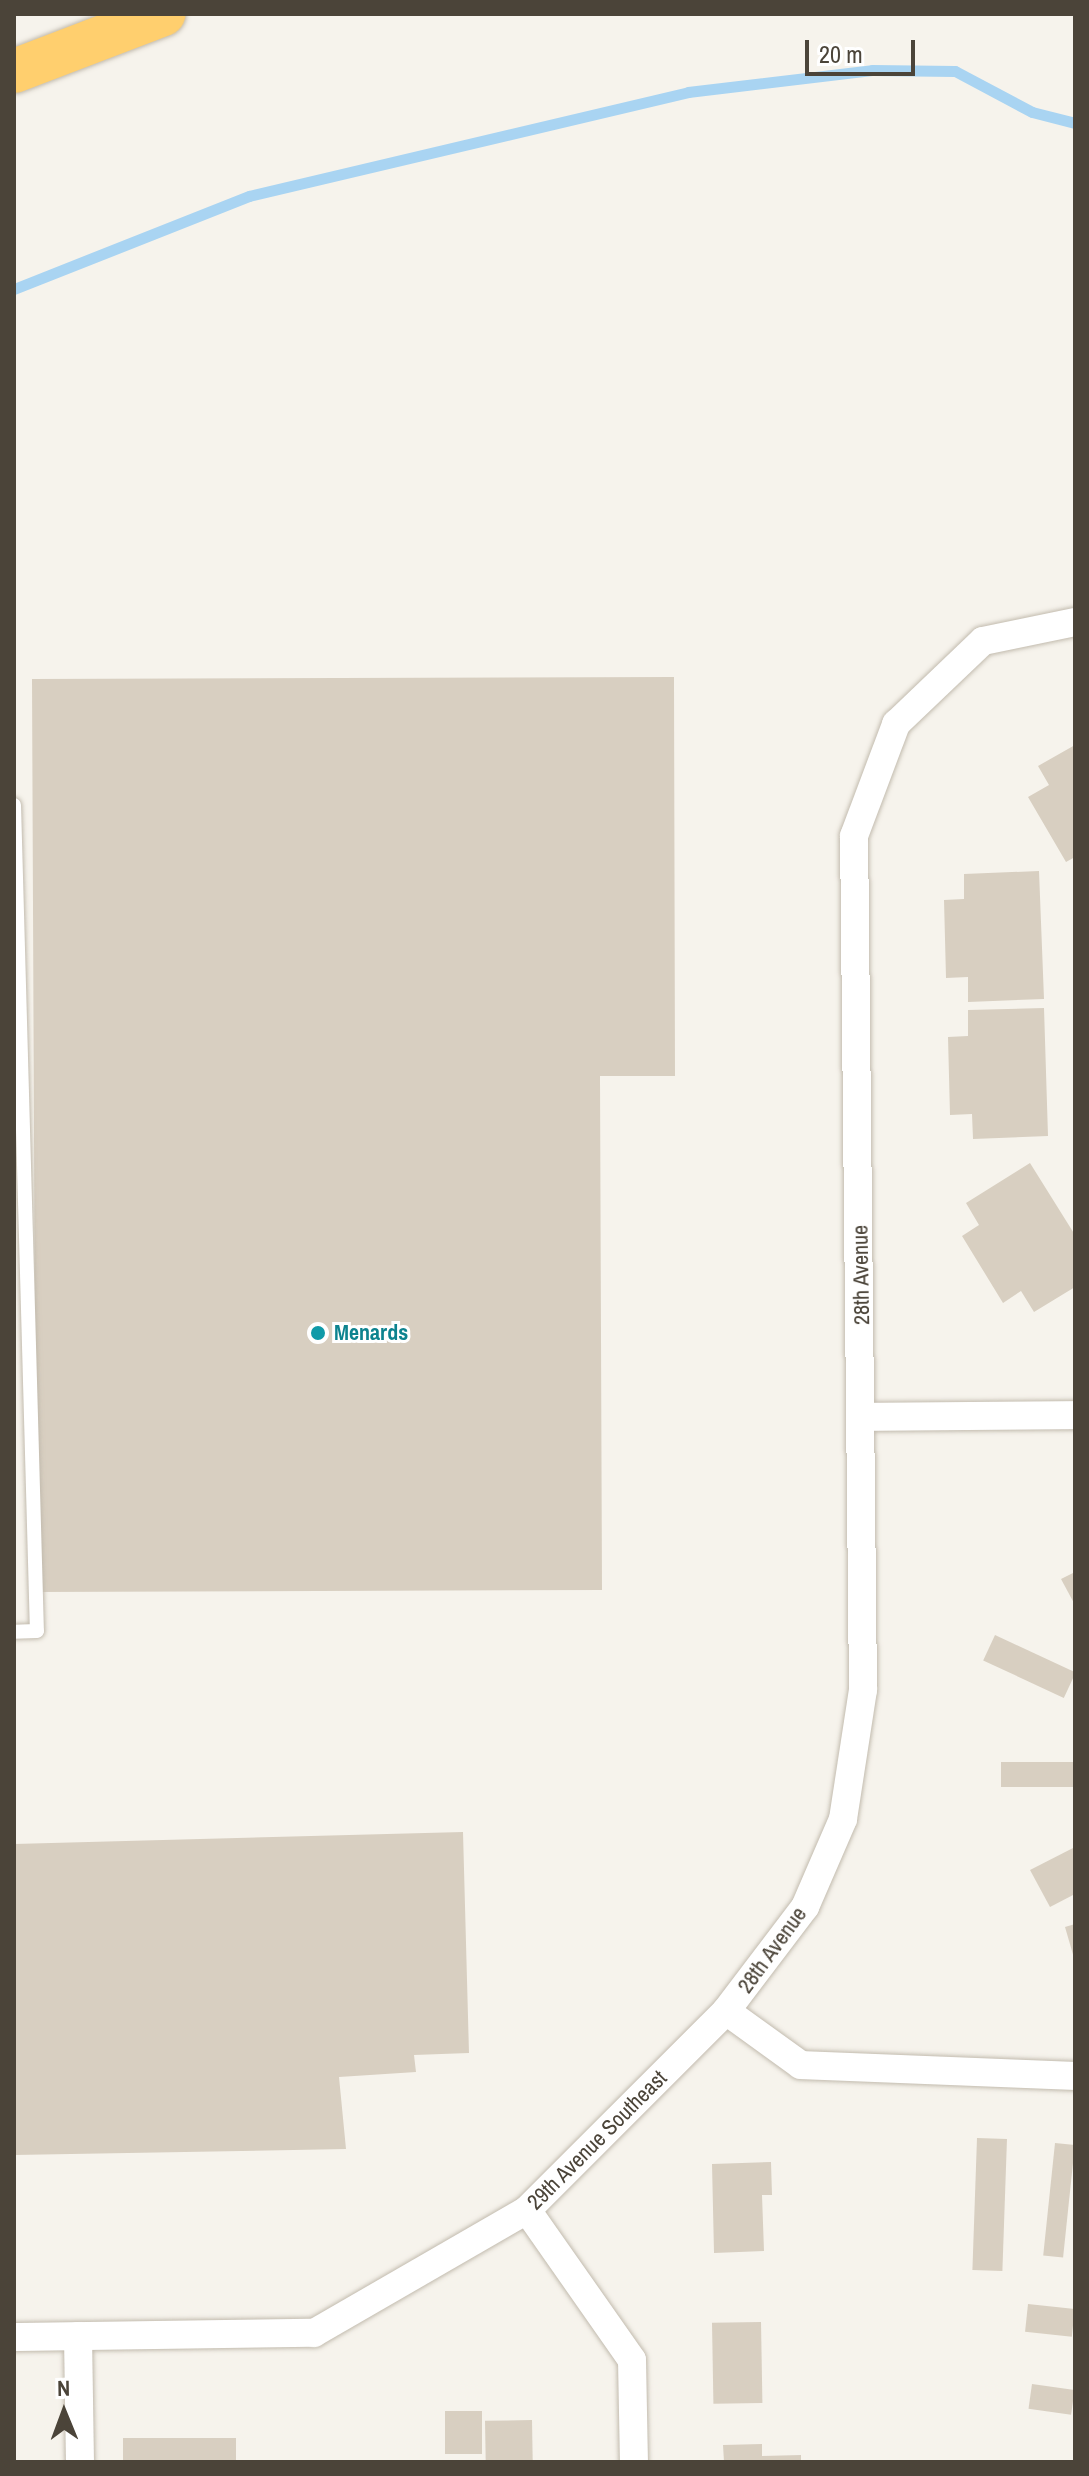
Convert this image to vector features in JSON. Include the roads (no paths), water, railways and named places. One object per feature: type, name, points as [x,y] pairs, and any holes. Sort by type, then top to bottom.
[{"type":"highway","points":[[14,71],[163,14]]},
{"type":"street","name":"28th Avenue","points":[[726,2011],[805,1907],[843,1819],[863,1690],[863,1417],[854,836],[896,724],[983,641],[1075,622]]},
{"type":"street","points":[[863,1417],[1075,1415]]},
{"type":"street","points":[[726,2011],[801,2065],[1075,2076]]},
{"type":"street","name":"29th Avenue Southeast","points":[[14,2337],[314,2333],[527,2210],[726,2011]]},
{"type":"street","points":[[527,2210],[632,2360],[634,2462]]},
{"type":"street","points":[[78,2336],[80,2462]]},
{"type":"lane","points":[[14,805],[37,1631],[14,1632]]},
{"type":"waterway","points":[[14,289],[249,196],[688,92],[872,70],[955,71],[1032,112],[1075,123]]},
{"type":"place","name":"Menards","points":[[318,1333]]}]
